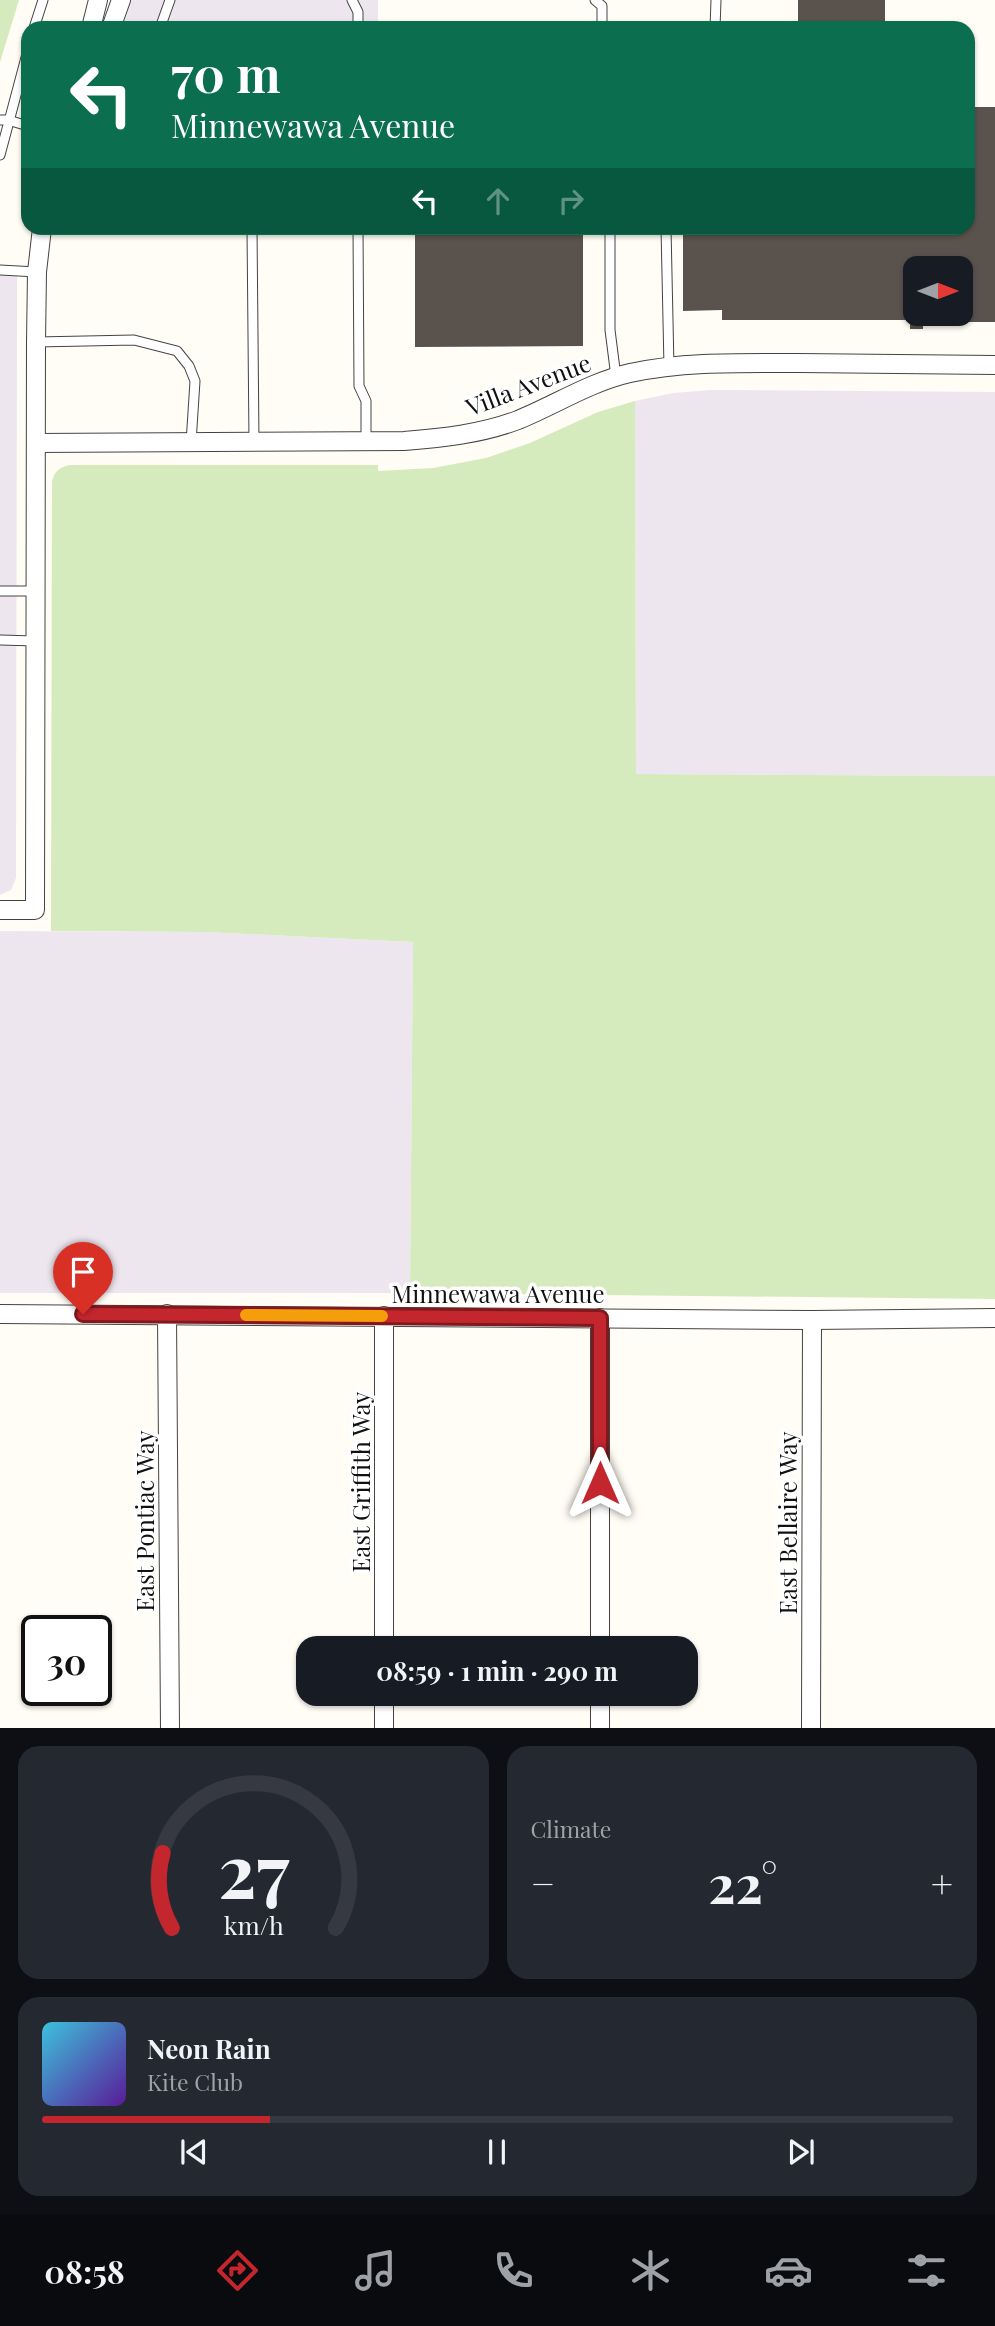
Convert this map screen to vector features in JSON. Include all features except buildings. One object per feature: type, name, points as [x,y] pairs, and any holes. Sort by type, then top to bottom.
[{"type":"street","points":[[92,21],[97,0]]},
{"type":"street","points":[[114,21],[121,0]]},
{"type":"street","points":[[0,910],[35,910],[36,342],[37,272],[41,235]]},
{"type":"street","name":"Villa Avenue","points":[[36,443],[404,442],[450,438],[484,430],[517,420],[587,387],[616,377],[669,367],[720,363],[995,365]]},
{"type":"street","name":"Minnewawa Avenue","points":[[0,1314],[812,1320],[995,1318]]},
{"type":"street","name":"East Pontiac Way","points":[[167,1314],[170,1727]]},
{"type":"street","name":"East Griffith Way","points":[[384,1316],[384,1636]]},
{"type":"street","points":[[600,1318],[600,1636]]},
{"type":"street","name":"East Bellaire Way","points":[[811,1727],[812,1320]]},
{"type":"street","points":[[384,1706],[384,1727]]},
{"type":"street","points":[[600,1706],[600,1727]]},
{"type":"lane","points":[[36,21],[43,0]]},
{"type":"lane","points":[[162,21],[170,0]]},
{"type":"lane","points":[[352,0],[358,12],[358,21]]},
{"type":"lane","points":[[595,0],[602,6],[602,21]]},
{"type":"lane","points":[[715,21],[716,0]]},
{"type":"lane","points":[[0,155],[4,120],[21,70]]},
{"type":"lane","points":[[4,120],[21,124]]},
{"type":"lane","points":[[252,235],[254,442]]},
{"type":"lane","points":[[358,235],[359,386],[366,401],[366,442]]},
{"type":"lane","points":[[610,235],[610,330],[616,377]]},
{"type":"lane","points":[[666,235],[669,367]]},
{"type":"lane","points":[[0,270],[37,272]]},
{"type":"lane","points":[[36,342],[134,340],[177,351],[189,366],[195,381],[191,443]]},
{"type":"lane","points":[[0,591],[36,590]]},
{"type":"lane","points":[[0,640],[36,641]]},
{"type":"shaded area","points":[[129,0],[378,0],[378,21],[122,21]]},
{"type":"shaded area","points":[[0,270],[17,271],[17,318],[16,878],[11,890],[0,895]]},
{"type":"shaded area","points":[[711,390],[995,392],[995,776],[636,774],[635,401],[673,393]]},
{"type":"shaded area","points":[[0,931],[206,932],[413,942],[410,1293],[0,1293]]},
{"type":"green space","points":[[0,0],[19,0],[0,62]]},
{"type":"green space","points":[[635,401],[636,774],[995,776],[995,1299],[410,1293],[413,942],[206,932],[51,931],[52,482],[58,470],[70,465],[378,465],[378,471],[433,468],[486,458],[530,443],[598,412]]},
{"type":"slow traffic","points":[[246,1315],[382,1316]]},
{"type":"route","points":[[83,1314],[600,1318],[600,1483]]}]
